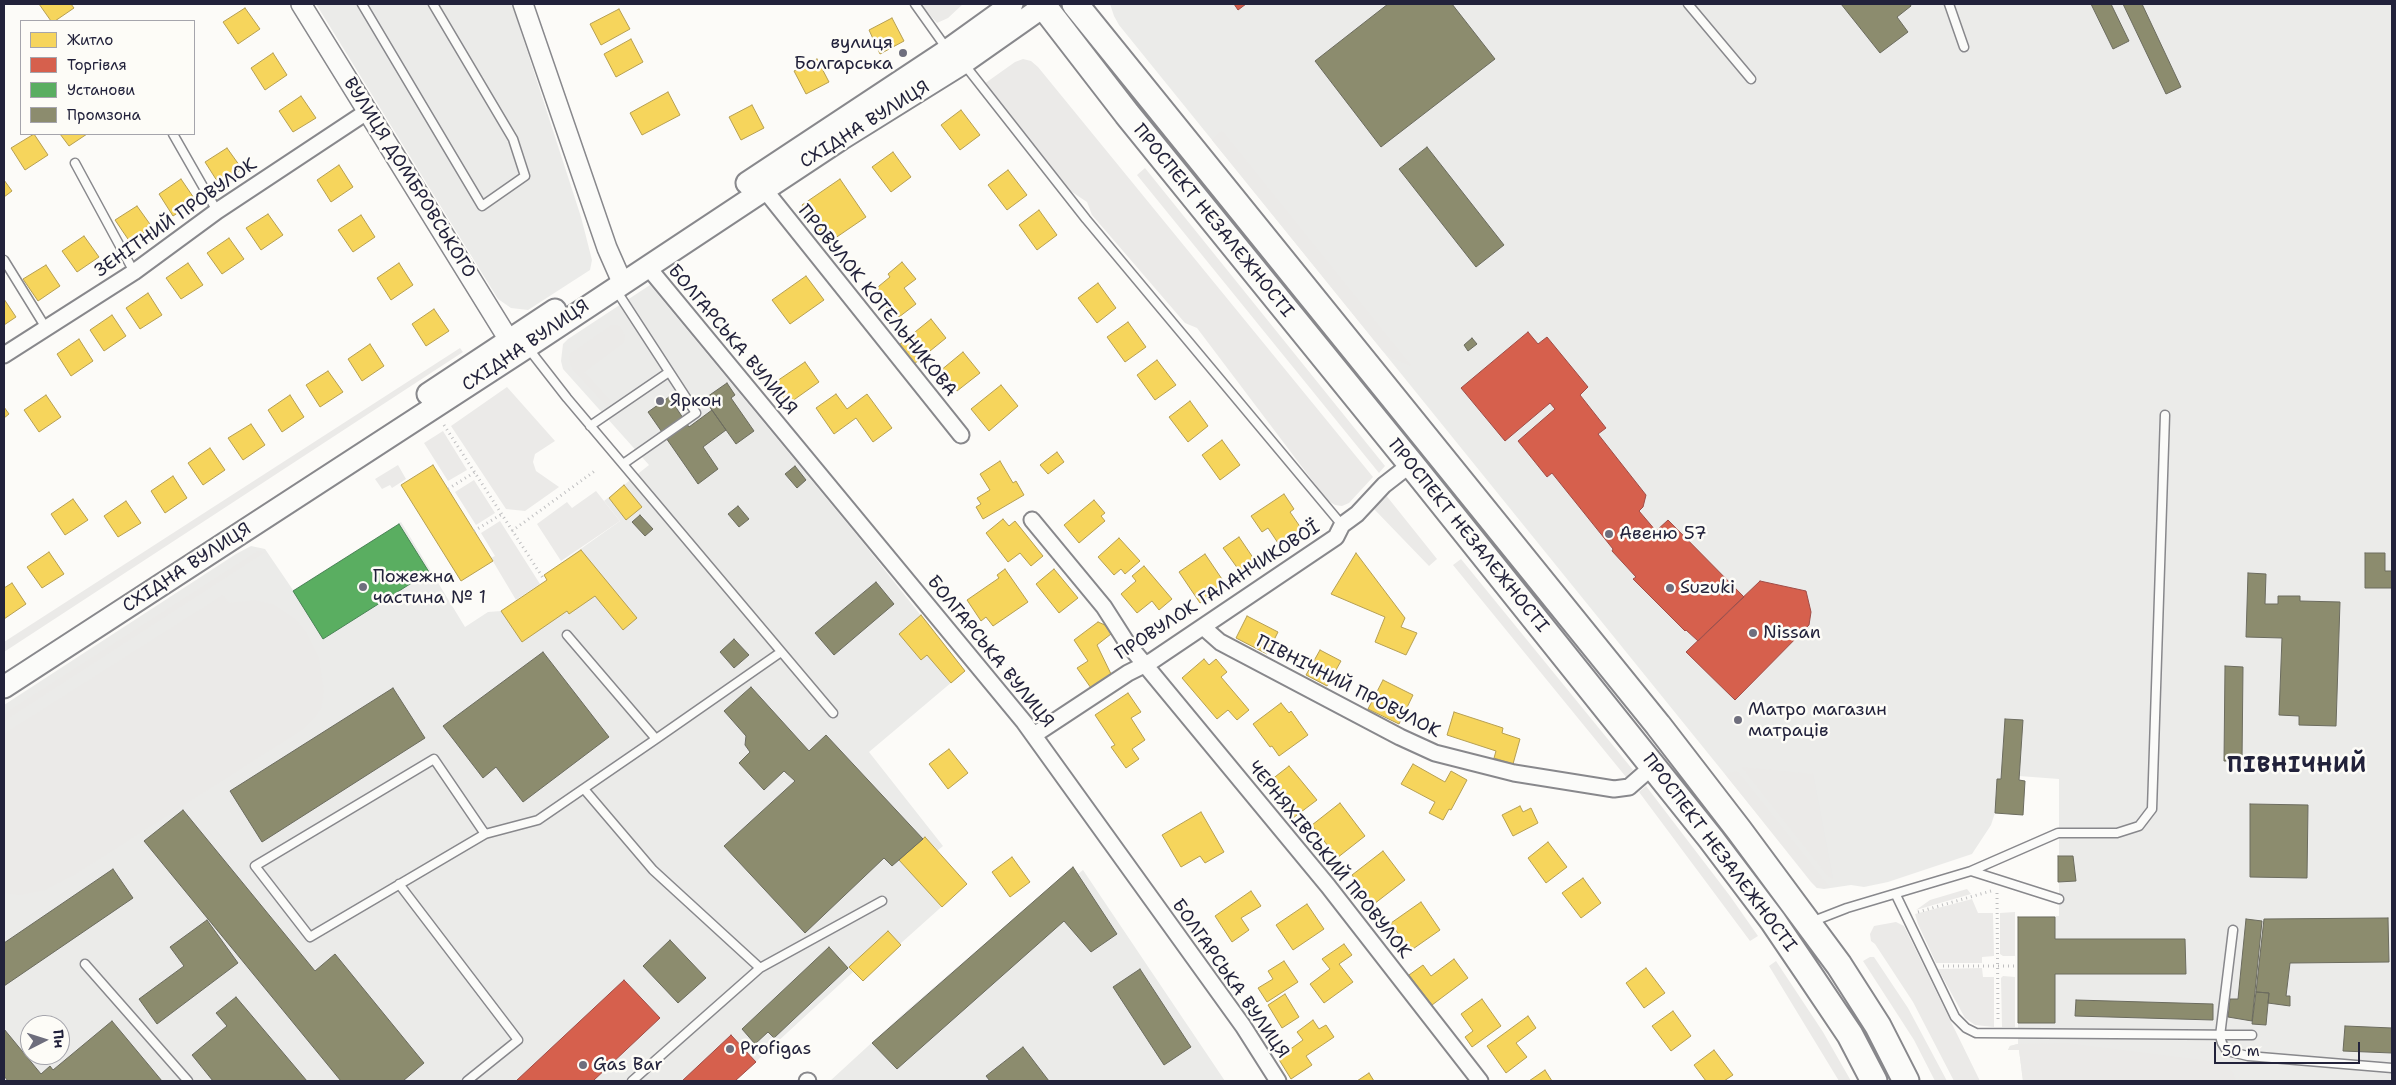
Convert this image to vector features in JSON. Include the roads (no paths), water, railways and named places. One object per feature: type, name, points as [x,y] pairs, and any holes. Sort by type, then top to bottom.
[{"type":"main road","name":"СХІДНА ВУЛИЦЯ","points":[[618,280],[647,266],[764,189],[955,56],[1012,4]]},
{"type":"main road","name":"СХІДНА ВУЛИЦЯ","points":[[4,671],[618,280],[955,56],[1044,4]]},
{"type":"main road","name":"ПРОСПЕКТ НЕЗАЛЕЖНОСТІ","points":[[1044,4],[1127,114],[1653,766],[1773,921],[1850,1035],[1874,1081]]},
{"type":"main road","name":"ПРОСПЕКТ НЕЗАЛЕЖНОСТІ","points":[[1075,4],[1658,725],[1809,923],[1878,1026],[1906,1081]]},
{"type":"main road","name":"СХІДНА ВУЛИЦЯ","points":[[4,687],[518,344]]},
{"type":"street","name":"ВУЛИЦЯ ДОМБРОВСЬКОГО","points":[[301,4],[518,344]]},
{"type":"street","points":[[523,4],[618,280]]},
{"type":"street","name":"ЗЕНІТНИЙ ПРОВУЛОК","points":[[4,355],[134,272],[217,211],[368,111]]},
{"type":"street","name":"ПРОВУЛОК КОТЕЛЬНИКОВА","points":[[764,189],[961,435]]},
{"type":"street","name":"БОЛГАРСЬКА ВУЛИЦЯ","points":[[647,266],[1034,736],[1243,1026],[1278,1081]]},
{"type":"street","name":"ПРОВУЛОК ГАЛАНЧИКОВОЇ","points":[[1034,736],[1128,673],[1145,665],[1203,627],[1336,537],[1342,525],[1357,514],[1384,485],[1410,464]]},
{"type":"street","points":[[1032,520],[1104,607],[1127,643],[1145,665]]},
{"type":"street","name":"ПІВНІЧНИЙ ПРОВУЛОК","points":[[1203,627],[1220,642],[1400,738],[1434,753],[1514,773],[1614,788],[1629,787],[1653,766]]},
{"type":"street","name":"ЧЕРНЯХІВСЬКИЙ ПРОВУЛОК","points":[[1145,665],[1328,886],[1480,1081]]},
{"type":"lane","points":[[362,4],[482,206],[525,176],[513,139],[433,4]]},
{"type":"lane","points":[[915,4],[1086,219],[1342,525]]},
{"type":"lane","points":[[1688,4],[1751,79]]},
{"type":"lane","points":[[1949,4],[1964,47]]},
{"type":"lane","points":[[174,135],[217,211]]},
{"type":"lane","points":[[75,163],[134,272]]},
{"type":"lane","points":[[4,260],[46,328]]},
{"type":"lane","points":[[618,280],[670,372],[696,413],[623,464]]},
{"type":"lane","points":[[518,344],[623,464],[833,713]]},
{"type":"lane","points":[[590,426],[670,372]]},
{"type":"lane","points":[[1809,923],[1847,908],[1896,895],[1971,871],[2058,833],[2117,833],[2139,826],[2152,809],[2165,415]]},
{"type":"lane","points":[[567,635],[656,740]]},
{"type":"lane","points":[[485,834],[434,759],[255,866],[310,937],[485,834],[538,820],[781,652]]},
{"type":"lane","points":[[584,789],[653,870],[760,968]]},
{"type":"lane","points":[[1971,871],[2059,900]]},
{"type":"lane","points":[[400,884],[518,1040],[466,1081]]},
{"type":"lane","points":[[1896,895],[1956,1017],[1966,1028],[1976,1033],[1998,1035],[2252,1035]]},
{"type":"lane","points":[[632,1081],[760,968],[882,901]]},
{"type":"lane","points":[[2233,930],[2220,1036],[2222,1044],[2227,1051],[2236,1054],[2392,1068]]},
{"type":"lane","points":[[85,964],[188,1081]]},
{"type":"place","name":"вулиця Болгарська","points":[[903,53]]},
{"type":"place","name":"Яркон","points":[[660,401]]},
{"type":"place","name":"Авеню 57","points":[[1609,534]]},
{"type":"place","name":"Пожежна частина № 1","points":[[363,587]]},
{"type":"place","name":"Suzuki","points":[[1670,588]]},
{"type":"place","name":"Nissan","points":[[1753,633]]},
{"type":"place","name":"Матро магазин матраців","points":[[1738,720]]},
{"type":"place","name":"Profigas","points":[[730,1049]]},
{"type":"place","name":"Gas Bar","points":[[583,1065]]},
{"type":"district","name":"ПІВНІЧНИЙ","points":[[2297,766]]}]
